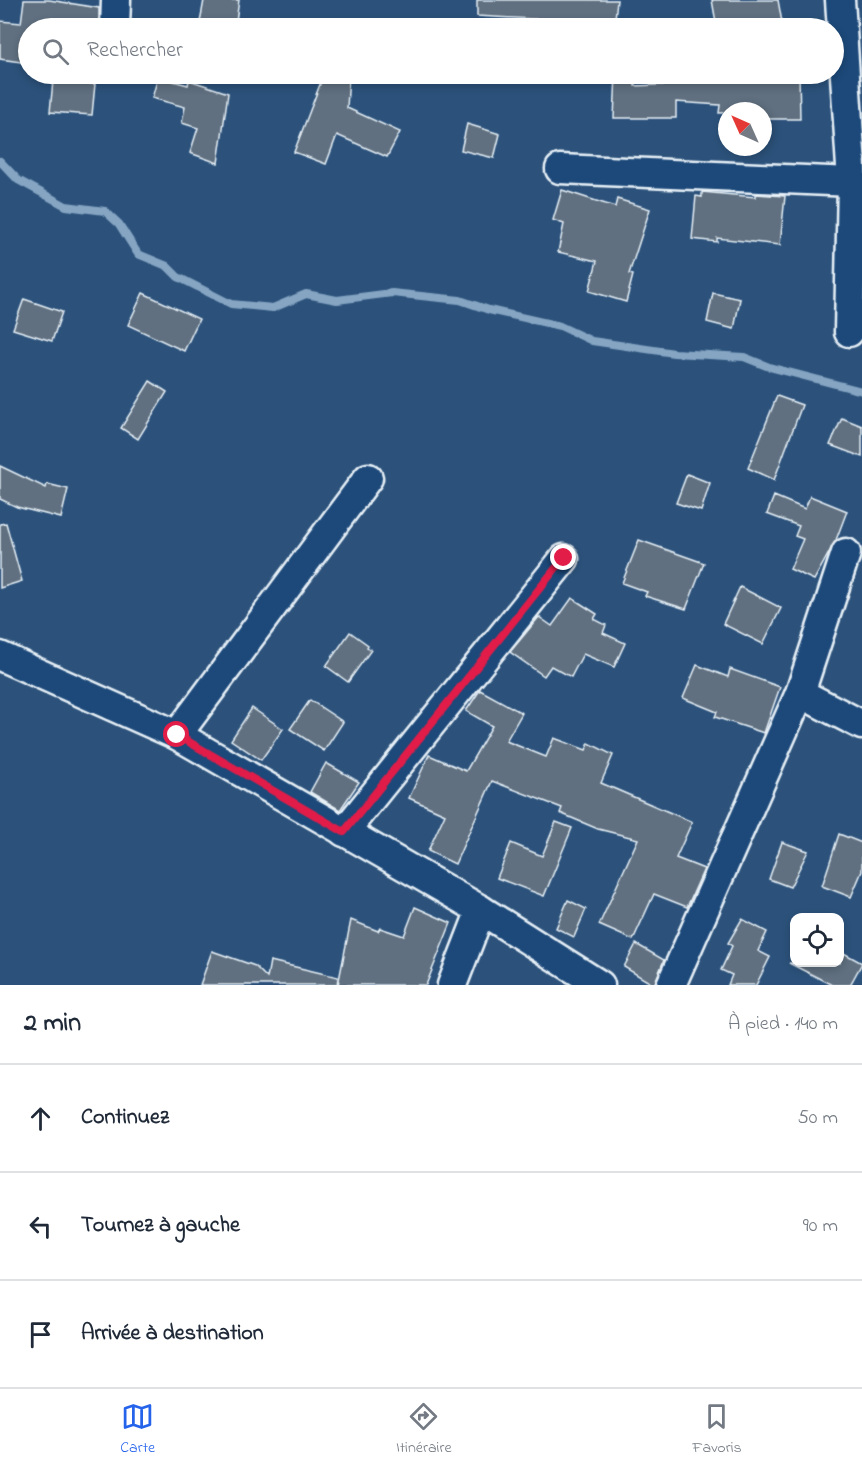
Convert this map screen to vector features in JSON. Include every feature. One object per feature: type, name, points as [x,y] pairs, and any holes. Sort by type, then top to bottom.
[{"type":"street","points":[[115,18],[116,0]]},
{"type":"street","points":[[840,0],[841,18]]},
{"type":"street","points":[[844,61],[852,182],[849,332]]},
{"type":"street","points":[[560,169],[852,182]]},
{"type":"street","points":[[177,735],[368,478]]},
{"type":"street","points":[[671,985],[800,693],[846,553]]},
{"type":"street","points":[[344,832],[564,558]]},
{"type":"street","points":[[0,656],[177,735],[481,910],[600,985]]},
{"type":"street","points":[[800,693],[862,725]]},
{"type":"street","points":[[452,985],[481,910]]},
{"type":"building","points":[[24,0],[49,0],[99,8],[99,18],[22,18]]},
{"type":"building","points":[[204,0],[239,0],[236,18],[201,18]]},
{"type":"building","points":[[477,0],[617,0],[615,18],[477,16]]},
{"type":"building","points":[[712,0],[778,0],[781,18],[715,18]]},
{"type":"building","points":[[0,21],[18,23],[18,62],[0,59]]},
{"type":"building","points":[[53,84],[95,84],[92,115],[50,112]]},
{"type":"building","points":[[156,84],[201,84],[228,93],[218,163],[190,153],[198,128],[182,123],[185,107],[152,98]]},
{"type":"building","points":[[320,84],[348,84],[347,108],[400,132],[387,157],[337,135],[326,164],[294,152]]},
{"type":"building","points":[[616,84],[635,84],[635,86],[799,84],[800,119],[772,119],[772,102],[718,102],[718,105],[676,102],[676,118],[614,118]]},
{"type":"building","points":[[467,124],[500,134],[494,158],[461,150]]},
{"type":"building","points":[[562,190],[615,207],[617,199],[650,209],[629,274],[633,275],[626,302],[589,291],[597,261],[558,252],[564,224],[553,220]]},
{"type":"building","points":[[702,192],[755,197],[755,194],[785,196],[780,245],[717,238],[717,242],[692,239],[696,196],[702,197]]},
{"type":"building","points":[[143,293],[199,319],[184,351],[128,325]]},
{"type":"building","points":[[713,293],[740,299],[734,329],[707,322]]},
{"type":"building","points":[[24,299],[62,312],[52,341],[13,329]]},
{"type":"building","points":[[150,381],[167,392],[138,439],[121,428]]},
{"type":"building","points":[[777,396],[802,405],[774,480],[748,468]]},
{"type":"building","points":[[842,418],[862,426],[862,457],[830,445]]},
{"type":"building","points":[[0,466],[46,488],[47,484],[68,489],[61,518],[17,507],[0,499]]},
{"type":"building","points":[[687,474],[710,483],[701,511],[676,503]]},
{"type":"building","points":[[774,496],[805,509],[810,496],[847,511],[836,540],[814,580],[790,569],[803,539],[795,536],[799,526],[767,514]]},
{"type":"building","points":[[6,523],[22,581],[0,588],[0,524]]},
{"type":"building","points":[[639,540],[704,563],[686,609],[645,596],[647,592],[622,583]]},
{"type":"building","points":[[740,587],[781,608],[763,644],[723,624]]},
{"type":"building","points":[[572,598],[597,614],[594,619],[606,625],[603,633],[625,643],[614,667],[583,654],[571,677],[551,666],[544,676],[510,652],[539,617],[552,626]]},
{"type":"building","points":[[350,632],[368,645],[367,647],[371,650],[348,682],[326,666]]},
{"type":"building","points":[[697,665],[728,677],[730,669],[780,687],[764,733],[715,717],[717,712],[683,698]]},
{"type":"building","points":[[480,690],[522,713],[506,741],[546,757],[554,738],[586,750],[589,743],[613,755],[601,783],[692,822],[676,858],[704,869],[687,907],[654,894],[633,940],[599,925],[638,839],[598,829],[560,813],[562,808],[492,781],[455,864],[428,851],[445,814],[409,798],[429,755],[466,771],[492,726],[466,711]]},
{"type":"building","points":[[310,700],[343,722],[324,751],[290,729]]},
{"type":"building","points":[[252,708],[283,729],[261,760],[231,740]]},
{"type":"building","points":[[326,763],[359,782],[340,810],[310,792]]},
{"type":"building","points":[[556,822],[572,828],[544,896],[497,878],[511,843],[542,856]]},
{"type":"building","points":[[839,834],[862,843],[862,871],[851,897],[822,886]]},
{"type":"building","points":[[782,842],[808,851],[790,887],[769,879]]},
{"type":"building","points":[[568,900],[586,909],[574,937],[556,928]]},
{"type":"building","points":[[415,907],[451,923],[426,985],[338,985],[351,920],[378,931],[380,928],[404,936]]},
{"type":"building","points":[[742,919],[767,932],[758,951],[770,957],[756,985],[728,985],[732,975],[721,970],[732,946],[728,943]]},
{"type":"building","points":[[636,944],[664,960],[654,985],[624,967]]},
{"type":"building","points":[[212,951],[255,966],[267,978],[270,961],[338,977],[337,985],[200,985]]},
{"type":"building","points":[[844,953],[862,963],[850,985],[832,985],[797,967],[844,967]]},
{"type":"waterway","points":[[0,161],[18,180],[66,206],[105,211],[119,224],[138,254],[167,266],[178,277],[231,304],[273,308],[306,294],[337,300],[392,293],[460,300],[489,310],[560,326],[592,341],[674,353],[744,357],[769,367],[862,391]]},
{"type":"route","points":[[177,735],[344,832],[564,558]]}]
